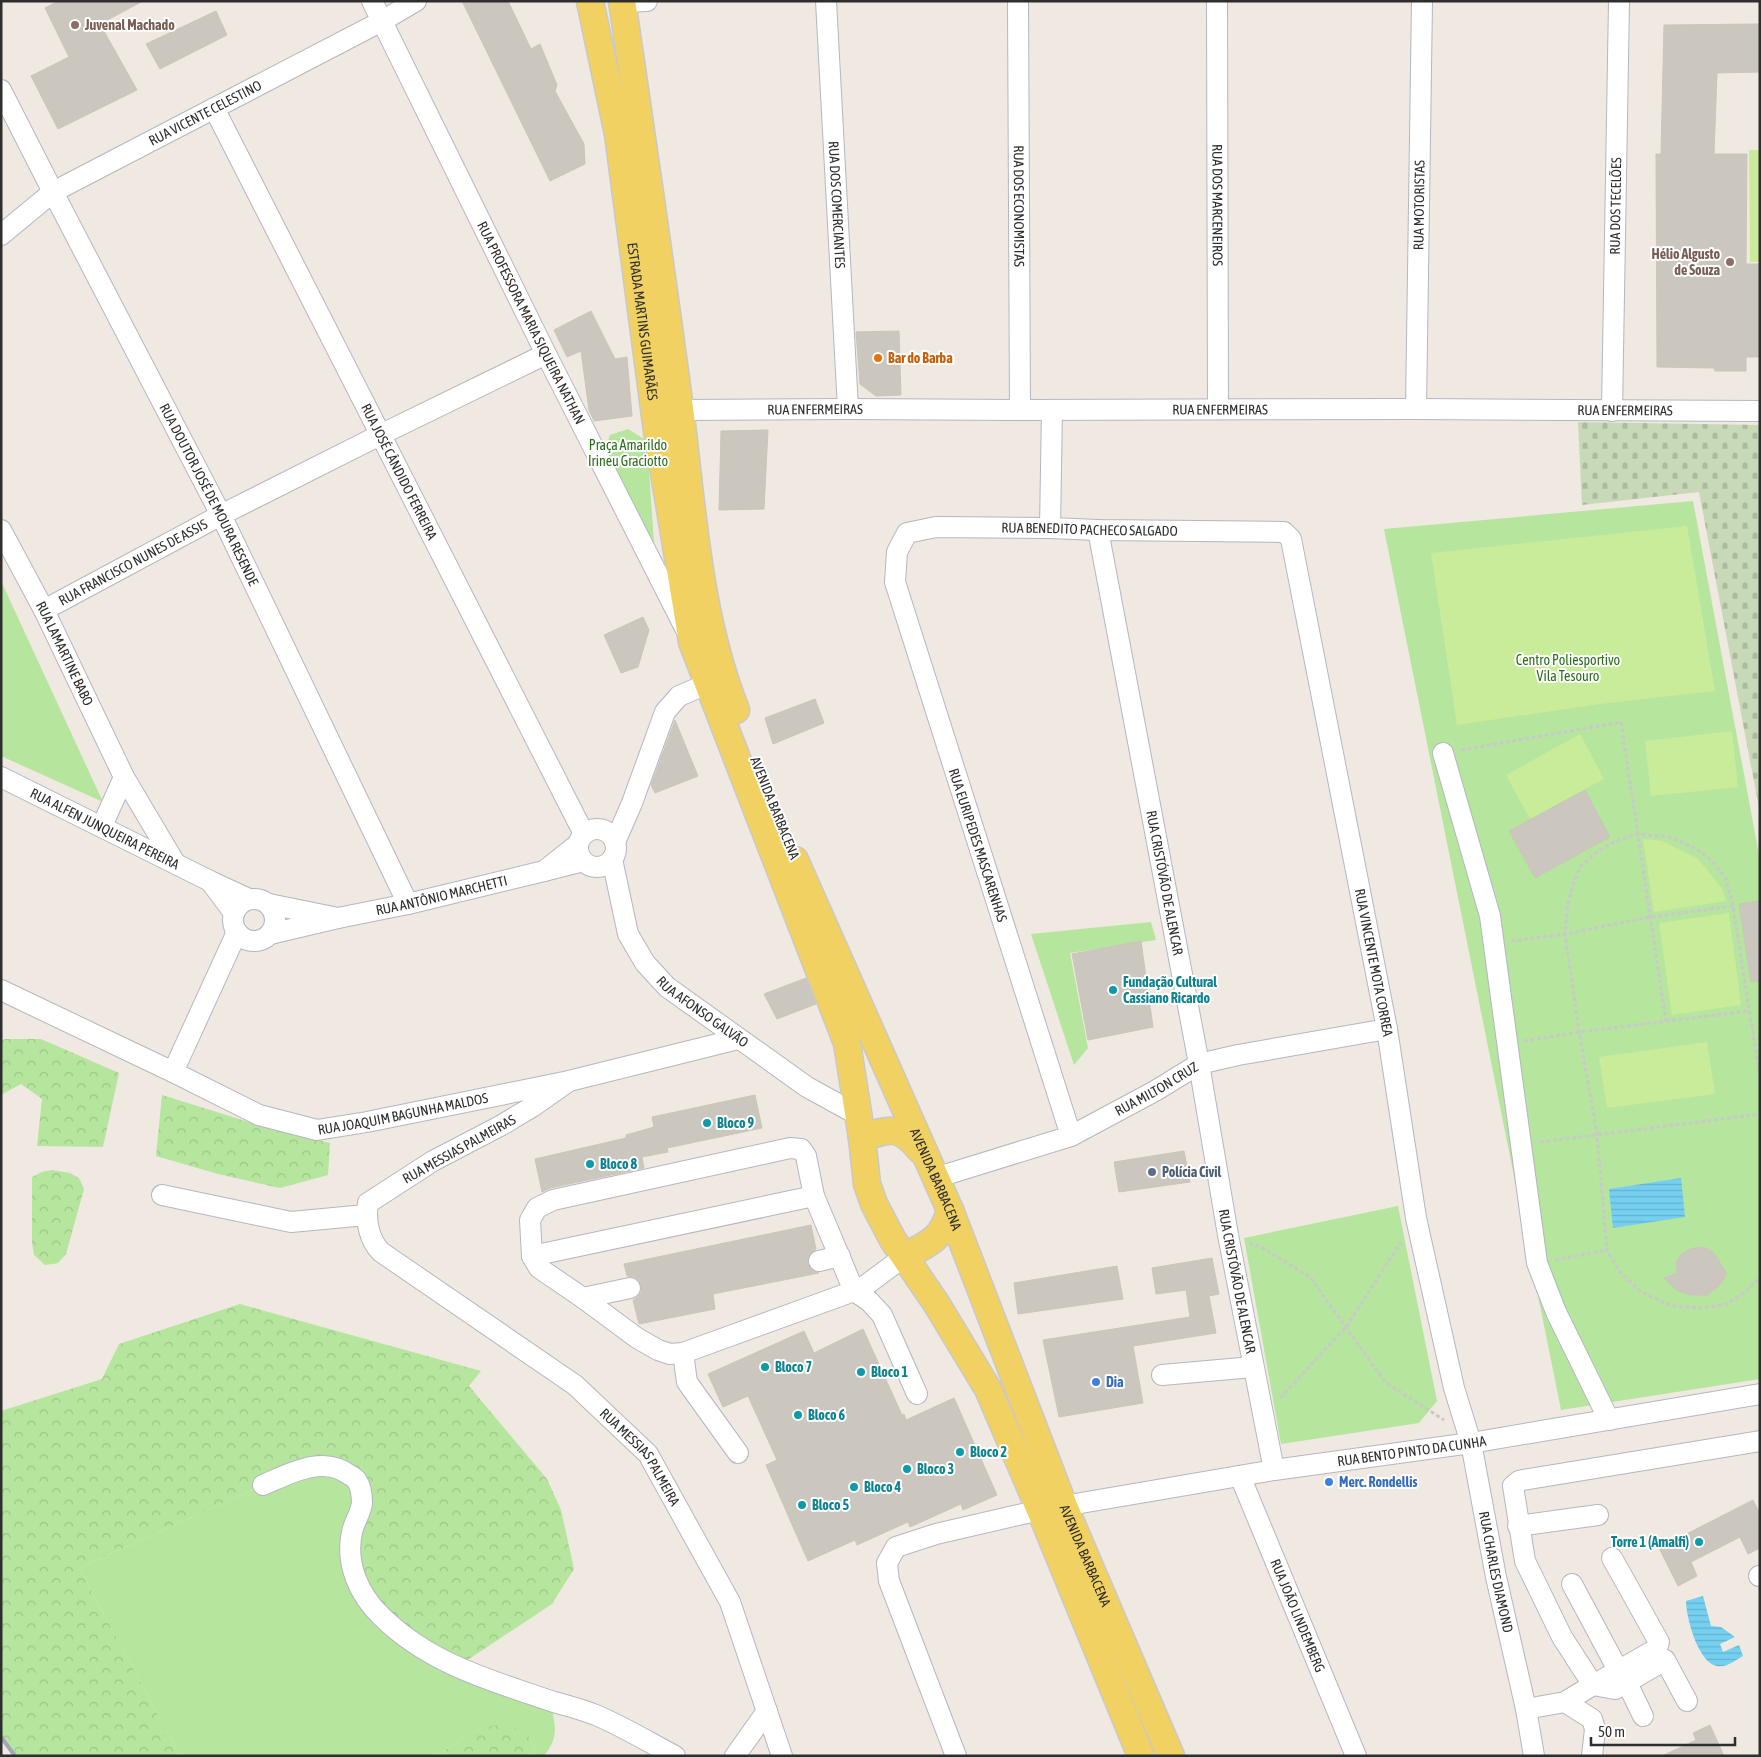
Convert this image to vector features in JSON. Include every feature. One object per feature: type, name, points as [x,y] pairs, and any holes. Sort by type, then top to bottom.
[{"type":"main road","points":[[587,5],[605,12],[631,2]]},
{"type":"main road","name":"ESTRADA MARTINS GUIMARÃES","points":[[631,2],[705,603]]},
{"type":"main road","name":"ESTRADA MARTINS GUIMARÃES","points":[[587,5],[618,134],[657,431],[692,642]]},
{"type":"main road","name":"AVENIDA BARBACENA","points":[[705,603],[726,686],[798,868],[950,1210],[1052,1508],[1142,1756]]},
{"type":"main road","name":"AVENIDA BARBACENA","points":[[692,642],[848,1043],[867,1184],[874,1204],[893,1240],[936,1303],[988,1389],[1052,1508],[1171,1756]]},
{"type":"main road","points":[[860,1126],[901,1132],[912,1139],[930,1166]]},
{"type":"main road","points":[[905,1256],[935,1239],[946,1225],[950,1210]]},
{"type":"street","name":"RUA PROFESSORA MARIA SIQUEIRA NATHAN","points":[[372,1],[546,354],[692,642]]},
{"type":"street","name":"RUA VICENTE CELESTINO","points":[[1,235],[53,192],[382,21],[416,1]]},
{"type":"street","name":"RUA DOS COMERCIANTES","points":[[826,1],[848,409]]},
{"type":"street","name":"RUA DOS ECONOMISTAS","points":[[1018,1],[1020,410]]},
{"type":"street","name":"RUA DOS MARCENEIROS","points":[[1217,1],[1218,409]]},
{"type":"street","name":"RUA MOTORISTAS","points":[[1416,409],[1422,1]]},
{"type":"street","name":"RUA DOS TECELÕES","points":[[1612,411],[1618,1]]},
{"type":"street","name":"RUA DOUTOR JOSÉ DE MOURA RESENDE","points":[[1,90],[221,515],[408,904]]},
{"type":"street","name":"RUA JOSÉ CÂNDIDO FERREIRA","points":[[214,108],[380,435],[582,846]]},
{"type":"street","name":"RUA FRANCISCO NUNES DE ASSIS","points":[[44,610],[221,515],[546,354]]},
{"type":"street","name":"RUA ENFERMEIRAS","points":[[680,410],[1416,409],[1760,411]]},
{"type":"street","points":[[1050,528],[1052,410]]},
{"type":"street","name":"RUA BENEDITO PACHECO SALGADO","points":[[898,552],[907,533],[936,527],[1284,532],[1292,538]]},
{"type":"street","name":"RUA LAMARTINE BABO","points":[[1,530],[44,610],[124,777],[175,863]]},
{"type":"street","name":"RUA CRISTÓVÃO DE ALENCAR","points":[[1098,530],[1199,1064],[1262,1417],[1274,1470]]},
{"type":"street","name":"RUA VINCENTE MOTA CORREA","points":[[1292,538],[1387,1028],[1416,1218],[1454,1388]]},
{"type":"street","name":"RUA EURIPEDES MASCARENHAS","points":[[898,552],[895,582],[1071,1136]]},
{"type":"street","points":[[614,851],[609,833],[599,829],[588,830],[582,846],[588,865],[600,866],[614,851],[665,712],[679,696],[707,684]]},
{"type":"street","points":[[1443,753],[1490,916],[1537,1263],[1556,1312],[1610,1420]]},
{"type":"street","name":"RUA ALFEN JUNQUEIRA PEREIRA","points":[[1,777],[210,881]]},
{"type":"street","points":[[102,826],[124,777]]},
{"type":"street","name":"RUA ANTÔNIO MARCHETTI","points":[[270,934],[408,904],[544,870],[582,846]]},
{"type":"street","name":"RUA AFONSO GALVÃO","points":[[614,851],[628,934],[645,964],[667,987],[860,1126]]},
{"type":"street","points":[[210,881],[249,899],[338,918]]},
{"type":"street","points":[[210,881],[247,940],[253,941],[265,938],[270,934],[275,922],[269,904]]},
{"type":"street","points":[[174,1072],[243,902],[249,899]]},
{"type":"street","name":"RUA JOAQUIM BAGUNHA MALDOS","points":[[1,990],[174,1072],[259,1115],[317,1130],[367,1122],[569,1081],[738,1039]]},
{"type":"street","name":"RUA MILTON CRUZ","points":[[930,1166],[1071,1136],[1199,1064],[1238,1055],[1387,1028]]},
{"type":"street","name":"RUA MESSIAS PALMEIRAS","points":[[366,1215],[368,1203],[433,1161],[532,1107],[569,1081]]},
{"type":"street","points":[[905,1256],[854,1291],[683,1353],[670,1354],[658,1350],[637,1338],[539,1268],[532,1256],[530,1220],[537,1208],[553,1200],[790,1148],[801,1149],[806,1156],[821,1233],[840,1256],[854,1291],[869,1301],[882,1316],[917,1394]]},
{"type":"street","points":[[162,1195],[291,1222],[366,1215]]},
{"type":"street","points":[[532,1256],[814,1196]]},
{"type":"street","name":"RUA MESSIAS PALMEIRA","points":[[366,1215],[374,1245],[381,1252],[575,1385],[648,1454],[730,1602],[782,1756]]},
{"type":"street","points":[[819,1262],[840,1256]]},
{"type":"street","points":[[583,1298],[630,1288]]},
{"type":"street","points":[[683,1353],[686,1382],[738,1453]]},
{"type":"street","points":[[1162,1375],[1253,1367]]},
{"type":"street","name":"RUA CHARLES DIAMOND","points":[[1454,1388],[1471,1443],[1496,1577],[1526,1709],[1534,1756]]},
{"type":"street","name":"RUA BENTO PINTO DA CUNHA","points":[[956,1756],[889,1581],[887,1563],[896,1547],[936,1534],[1052,1508],[1274,1470],[1471,1443],[1760,1394]]},
{"type":"street","points":[[1593,1685],[1562,1637],[1525,1561],[1513,1486],[1519,1481],[1760,1440]]},
{"type":"street","points":[[263,1485],[316,1465],[336,1467],[344,1471],[357,1481],[362,1504],[354,1522],[350,1546],[353,1572],[358,1585],[369,1602],[403,1636],[429,1654],[457,1667],[598,1716],[675,1756]]},
{"type":"street","name":"RUA JOÃO LINDEMBERG","points":[[1240,1476],[1356,1756]]},
{"type":"street","points":[[1518,1526],[1598,1515]]},
{"type":"street","points":[[1612,1558],[1659,1642],[1657,1648],[1622,1676]]},
{"type":"street","points":[[1572,1584],[1643,1716]]},
{"type":"street","points":[[1526,1709],[1565,1702],[1593,1685],[1665,1660],[1687,1701]]},
{"type":"street","points":[[1565,1702],[1592,1719],[1595,1729],[1592,1756]]},
{"type":"street","points":[[735,1756],[767,1711]]},
{"type":"path","points":[[1443,753],[1620,722],[1666,1021]]},
{"type":"path","points":[[1760,1079],[1733,906],[1726,879],[1712,861],[1697,849],[1669,837],[1638,834],[1614,842],[1598,851],[1581,866],[1574,881],[1568,903],[1565,934],[1579,1032],[1597,1134],[1607,1250],[1619,1271],[1640,1292],[1672,1306],[1703,1308],[1727,1304],[1760,1278]]},
{"type":"path","points":[[1494,944],[1565,934],[1650,917],[1733,906]]},
{"type":"path","points":[[1507,1043],[1749,1011]]},
{"type":"path","points":[[1521,1144],[1760,1114]]},
{"type":"path","points":[[1262,1417],[1346,1327],[1416,1218]]},
{"type":"path","points":[[1228,1235],[1262,1247],[1310,1277],[1385,1382],[1442,1419],[1471,1443]]},
{"type":"path","points":[[1537,1263],[1607,1250]]},
{"type":"green space","points":[[1749,150],[1760,150],[1760,262],[1750,262]]},
{"type":"green space","points":[[1578,422],[1760,425],[1760,813],[1699,492],[1582,505]]},
{"type":"green space","name":"Praça Amarildo Irineu Graciotto","points":[[628,429],[647,441],[655,558],[605,451],[610,435]]},
{"type":"green space","name":"Centro Poliesportivo Vila Tesouro","points":[[1693,501],[1760,860],[1760,1379],[1561,1410],[1384,529]]},
{"type":"green space","points":[[1687,526],[1715,691],[1600,704],[1457,725],[1431,553]]},
{"type":"green space","points":[[1,581],[103,802],[1,756]]},
{"type":"green space","points":[[1732,731],[1738,787],[1651,796],[1645,741]]},
{"type":"green space","points":[[1580,734],[1604,779],[1530,819],[1506,775]]},
{"type":"green space","points":[[1643,839],[1662,841],[1697,858],[1722,888],[1726,901],[1654,912]]},
{"type":"green space","points":[[1729,913],[1741,1005],[1672,1015],[1659,923]]},
{"type":"green space","points":[[1151,922],[1156,940],[1070,953],[1088,1048],[1074,1065],[1031,934]]},
{"type":"green space","points":[[5,1039],[41,1039],[119,1073],[103,1147],[37,1146],[42,1099],[21,1084],[1,1095],[1,1041]]},
{"type":"green space","points":[[1707,1042],[1715,1094],[1607,1108],[1599,1057]]},
{"type":"green space","points":[[162,1095],[255,1124],[330,1143],[328,1175],[280,1188],[218,1174],[156,1156]]},
{"type":"green space","points":[[52,1170],[70,1173],[79,1178],[84,1189],[66,1254],[58,1263],[45,1265],[34,1255],[32,1243],[32,1177]]},
{"type":"green space","points":[[1398,1206],[1437,1401],[1419,1423],[1281,1444],[1244,1238]]},
{"type":"green space","points":[[240,1304],[481,1371],[469,1386],[547,1479],[561,1510],[574,1569],[552,1604],[457,1667],[358,1585],[359,1511],[344,1471],[263,1485],[79,1568],[180,1756],[16,1756],[1,1735],[1,1411],[102,1379],[119,1344]]},
{"type":"green space","points":[[344,1471],[403,1636],[550,1700],[555,1729],[553,1742],[544,1756],[537,1756],[528,1735],[483,1727],[435,1756],[180,1756],[79,1568],[263,1485]]},
{"type":"green space","points":[[508,1724],[528,1735],[537,1756],[435,1756],[483,1727]]},
{"type":"water","points":[[1681,1178],[1685,1217],[1613,1228],[1609,1189]]},
{"type":"water","points":[[1703,1596],[1711,1626],[1721,1627],[1735,1637],[1720,1644],[1723,1652],[1739,1645],[1743,1656],[1727,1665],[1717,1666],[1710,1663],[1704,1657],[1694,1638],[1686,1601]]},
{"type":"building","points":[[58,1],[143,1],[100,24],[137,90],[58,129],[31,76],[69,57],[45,8]]},
{"type":"building","points":[[462,1],[508,1],[531,49],[540,44],[557,85],[555,91],[584,144],[585,164],[550,181]]},
{"type":"building","points":[[216,11],[227,35],[160,69],[146,44]]},
{"type":"building","points":[[1760,24],[1760,72],[1717,73],[1714,154],[1747,154],[1746,264],[1760,264],[1760,357],[1746,357],[1746,371],[1715,371],[1714,368],[1657,367],[1656,154],[1661,154],[1664,25]]},
{"type":"building","points":[[591,311],[615,359],[627,357],[632,416],[594,421],[589,410],[581,351],[567,357],[554,330]]},
{"type":"building","name":"Bar do Barba","points":[[899,331],[901,395],[876,396],[860,384],[856,332]]},
{"type":"building","points":[[768,430],[764,509],[719,510],[721,431]]},
{"type":"building","points":[[643,617],[649,630],[638,667],[621,673],[604,635]]},
{"type":"building","points":[[815,699],[824,723],[773,744],[765,718]]},
{"type":"building","points":[[675,720],[698,776],[655,793],[651,785]]},
{"type":"building","points":[[1585,790],[1610,837],[1535,878],[1509,831]]},
{"type":"building","points":[[1760,901],[1760,981],[1751,982],[1739,904]]},
{"type":"building","name":"Fundação Cultural Cassiano Ricardo","points":[[1141,941],[1153,1027],[1088,1040],[1072,954]]},
{"type":"building","points":[[806,978],[816,1004],[777,1019],[764,994]]},
{"type":"building","points":[[755,1095],[762,1128],[667,1148],[668,1152],[642,1157],[644,1168],[550,1188],[542,1192],[535,1159],[626,1138],[626,1135],[654,1127],[652,1117]]},
{"type":"building","name":"Polícia Civil","points":[[1184,1151],[1190,1182],[1119,1192],[1114,1162]]},
{"type":"building","points":[[811,1225],[816,1249],[811,1253],[807,1263],[811,1269],[819,1273],[713,1294],[715,1309],[639,1324],[633,1300],[641,1292],[641,1285],[639,1280],[627,1276],[624,1264]]},
{"type":"building","points":[[1698,1247],[1706,1248],[1714,1253],[1727,1274],[1718,1287],[1707,1295],[1691,1295],[1678,1291],[1664,1278],[1677,1273],[1676,1262],[1681,1255],[1688,1250]]},
{"type":"building","points":[[1212,1258],[1219,1294],[1209,1296],[1216,1333],[1133,1346],[1143,1403],[1059,1417],[1043,1340],[1190,1317],[1186,1290],[1156,1294],[1152,1268]]},
{"type":"building","points":[[1117,1266],[1123,1299],[1018,1314],[1014,1283]]},
{"type":"building","points":[[863,1329],[906,1420],[954,1398],[997,1495],[963,1510],[961,1504],[910,1527],[908,1522],[857,1545],[855,1540],[808,1561],[766,1465],[777,1460],[748,1396],[723,1407],[708,1374],[804,1331],[814,1353]]},
{"type":"building","name":"Torre 1 (Amalfi)","points":[[1753,1500],[1760,1514],[1760,1548],[1748,1554],[1740,1537],[1691,1562],[1697,1576],[1678,1586],[1659,1548]]},
{"type":"building","points":[[1710,1725],[1724,1756],[1662,1756],[1696,1740],[1693,1733]]},
{"type":"railway","points":[[1,1737],[15,1756]]},
{"type":"place","name":"Juvenal Machado","points":[[75,25]]},
{"type":"place","name":"Hélio Algusto de Souza","points":[[1730,262]]},
{"type":"place","name":"Bar do Barba","points":[[878,358]]},
{"type":"place","name":"Fundação Cultural Cassiano Ricardo","points":[[1113,990]]},
{"type":"place","name":"Bloco 9","points":[[707,1123]]},
{"type":"place","name":"Bloco 8","points":[[590,1164]]},
{"type":"place","name":"Polícia Civil","points":[[1152,1172]]},
{"type":"place","name":"Bloco 7","points":[[765,1367]]},
{"type":"place","name":"Bloco 1","points":[[861,1372]]},
{"type":"place","name":"Dia","points":[[1096,1382]]},
{"type":"place","name":"Bloco 6","points":[[798,1415]]},
{"type":"place","name":"Bloco 2","points":[[960,1452]]},
{"type":"place","name":"Bloco 3","points":[[907,1469]]},
{"type":"place","name":"Merc. Rondellis","points":[[1329,1482]]},
{"type":"place","name":"Bloco 4","points":[[854,1487]]},
{"type":"place","name":"Bloco 5","points":[[802,1505]]},
{"type":"place","name":"Torre 1 (Amalfi)","points":[[1699,1542]]}]
